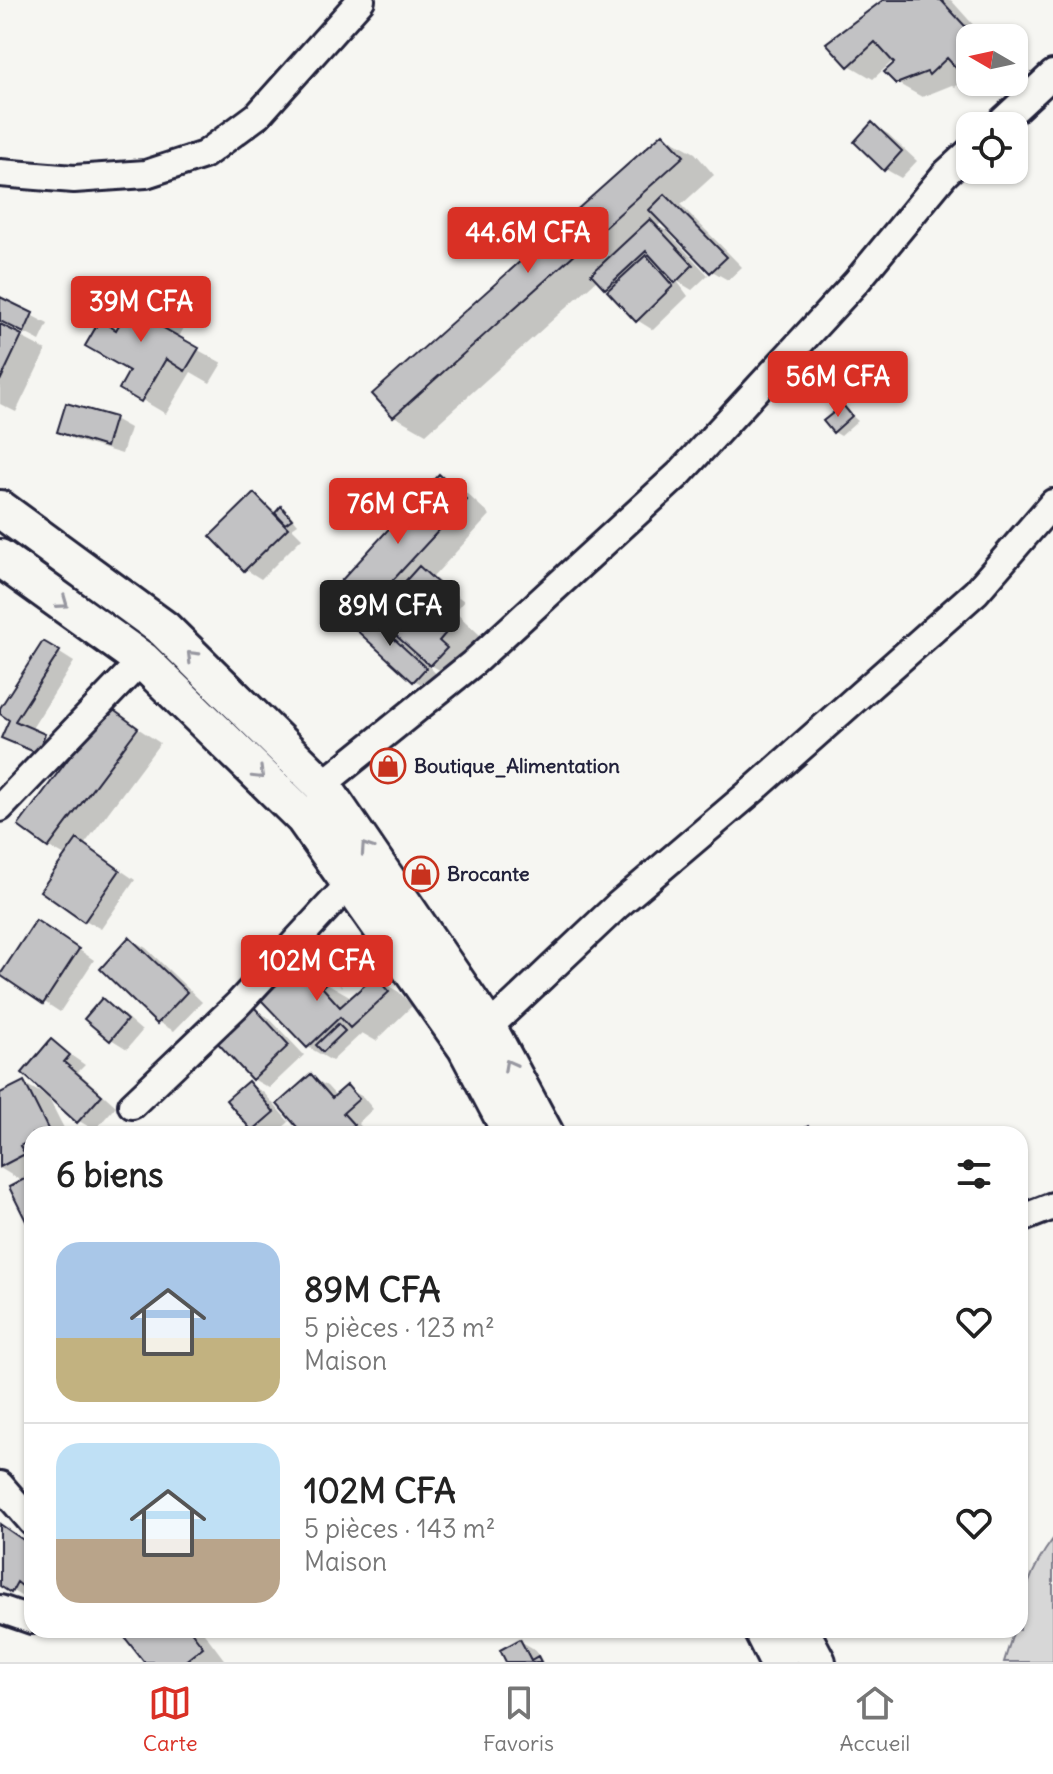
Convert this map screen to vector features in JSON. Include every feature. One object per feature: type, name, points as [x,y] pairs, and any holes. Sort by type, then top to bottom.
[{"type":"main road","points":[[0,509],[164,629],[322,785],[488,1028],[541,1126]]},
{"type":"main road","points":[[0,558],[142,660],[304,818],[466,1047],[508,1126]]},
{"type":"main road","points":[[766,1638],[778,1662]]},
{"type":"main road","points":[[804,1638],[817,1662]]},
{"type":"street","points":[[0,173],[74,179],[146,174],[204,155],[258,115],[361,0]]},
{"type":"street","points":[[1012,112],[1053,74]]},
{"type":"street","points":[[322,785],[472,664],[679,474],[857,281],[956,164]]},
{"type":"street","points":[[488,1028],[618,905],[976,592],[1053,503]]},
{"type":"street","points":[[0,808],[142,660]]},
{"type":"street","points":[[132,1105],[238,1004],[350,883]]},
{"type":"street","points":[[1028,1216],[1053,1206]]},
{"type":"street","points":[[0,1485],[24,1513]]},
{"type":"street","points":[[0,1609],[24,1617]]},
{"type":"shaded area","points":[[1053,1539],[1053,1662],[1004,1662],[1012,1638],[1028,1638],[1028,1585]]},
{"type":"building","points":[[883,0],[941,0],[963,24],[956,24],[956,68],[947,58],[929,75],[927,72],[896,84],[884,72],[894,63],[875,42],[848,67],[826,43]]},
{"type":"building","points":[[872,122],[902,151],[884,171],[854,142]]},
{"type":"building","points":[[663,133],[684,156],[393,417],[372,394],[533,250],[538,256],[559,238],[553,231]]},
{"type":"building","points":[[665,194],[727,257],[710,273],[649,210]]},
{"type":"building","points":[[650,219],[693,265],[675,283],[646,251],[605,289],[591,274]]},
{"type":"building","points":[[646,255],[673,286],[636,322],[607,291]]},
{"type":"building","points":[[141,286],[167,300],[155,323],[199,348],[185,371],[166,359],[141,402],[119,389],[129,371],[85,346],[100,320],[116,330]]},
{"type":"building","points":[[0,297],[33,313],[24,333],[0,321]]},
{"type":"building","points":[[0,324],[22,335],[0,381]]},
{"type":"building","points":[[66,403],[115,417],[106,447],[57,432]]},
{"type":"building","points":[[843,405],[852,416],[833,433],[823,421]]},
{"type":"building","points":[[439,474],[467,500],[357,619],[330,593]]},
{"type":"building","points":[[254,493],[288,528],[244,571],[210,536]]},
{"type":"building","points":[[281,506],[292,519],[285,524],[275,513]]},
{"type":"building","points":[[419,566],[441,586],[432,597],[457,620],[439,641],[447,648],[430,666],[374,616]]},
{"type":"building","points":[[366,613],[426,668],[413,682],[354,628]]},
{"type":"building","points":[[43,641],[60,651],[15,721],[45,734],[37,753],[1,738],[9,720],[0,714],[0,708]]},
{"type":"building","points":[[108,706],[138,728],[48,848],[18,826]]},
{"type":"building","points":[[77,839],[120,870],[84,922],[40,891]]},
{"type":"building","points":[[36,920],[79,949],[43,1004],[0,975]]},
{"type":"building","points":[[129,937],[187,992],[157,1024],[100,969]]},
{"type":"building","points":[[305,957],[328,981],[322,987],[340,1007],[375,976],[389,992],[350,1028],[340,1017],[307,1048],[261,1000]]},
{"type":"building","points":[[102,998],[127,1020],[110,1041],[84,1019]]},
{"type":"building","points":[[253,1006],[289,1045],[252,1080],[216,1041]]},
{"type":"building","points":[[338,1024],[345,1031],[323,1052],[316,1045]]},
{"type":"building","points":[[51,1039],[70,1055],[64,1062],[102,1095],[77,1123],[22,1073]]},
{"type":"building","points":[[311,1074],[332,1098],[347,1085],[359,1099],[343,1113],[353,1126],[296,1126],[277,1104]]},
{"type":"building","points":[[24,1081],[46,1126],[24,1126],[24,1144],[20,1146],[24,1155],[0,1167],[0,1093]]},
{"type":"building","points":[[248,1081],[274,1112],[258,1126],[248,1126],[226,1100]]},
{"type":"building","points":[[24,1179],[24,1217],[9,1187]]},
{"type":"building","points":[[0,1524],[24,1540],[24,1583],[22,1586],[17,1582],[11,1593],[0,1586]]},
{"type":"building","points":[[125,1638],[196,1638],[203,1647],[184,1662],[144,1662]]},
{"type":"building","points":[[520,1639],[531,1660],[538,1656],[541,1662],[506,1662],[500,1650]]},
{"type":"place","name":"Boutique_Alimentation","points":[[388,766]]},
{"type":"place","name":"Brocante","points":[[421,874]]}]
